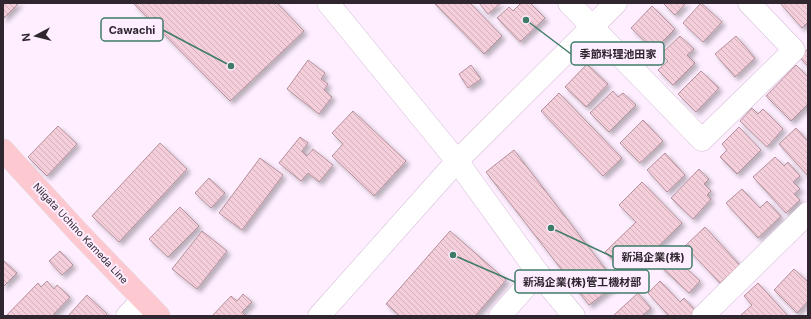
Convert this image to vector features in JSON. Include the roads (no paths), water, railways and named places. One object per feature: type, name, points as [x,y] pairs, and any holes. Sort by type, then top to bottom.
[{"type":"main road","name":"Niigata Uchino Kameda Line","points":[[3,150],[159,316]]},
{"type":"street","points":[[328,3],[457,161],[538,273],[574,316]]},
{"type":"street","points":[[569,3],[702,140],[794,50],[749,3]]},
{"type":"street","points":[[319,316],[457,161],[616,3]]},
{"type":"street","points":[[703,316],[808,213]]},
{"type":"street","points":[[500,316],[538,273]]},
{"type":"street","points":[[127,316],[143,299]]},
{"type":"place","name":"季節料理池田家","points":[[526,20]]},
{"type":"place","name":"Cawachi","points":[[231,66]]},
{"type":"place","name":"新潟企業(株)","points":[[551,228]]},
{"type":"place","name":"新潟企業(株)管工機材部","points":[[453,255]]}]
